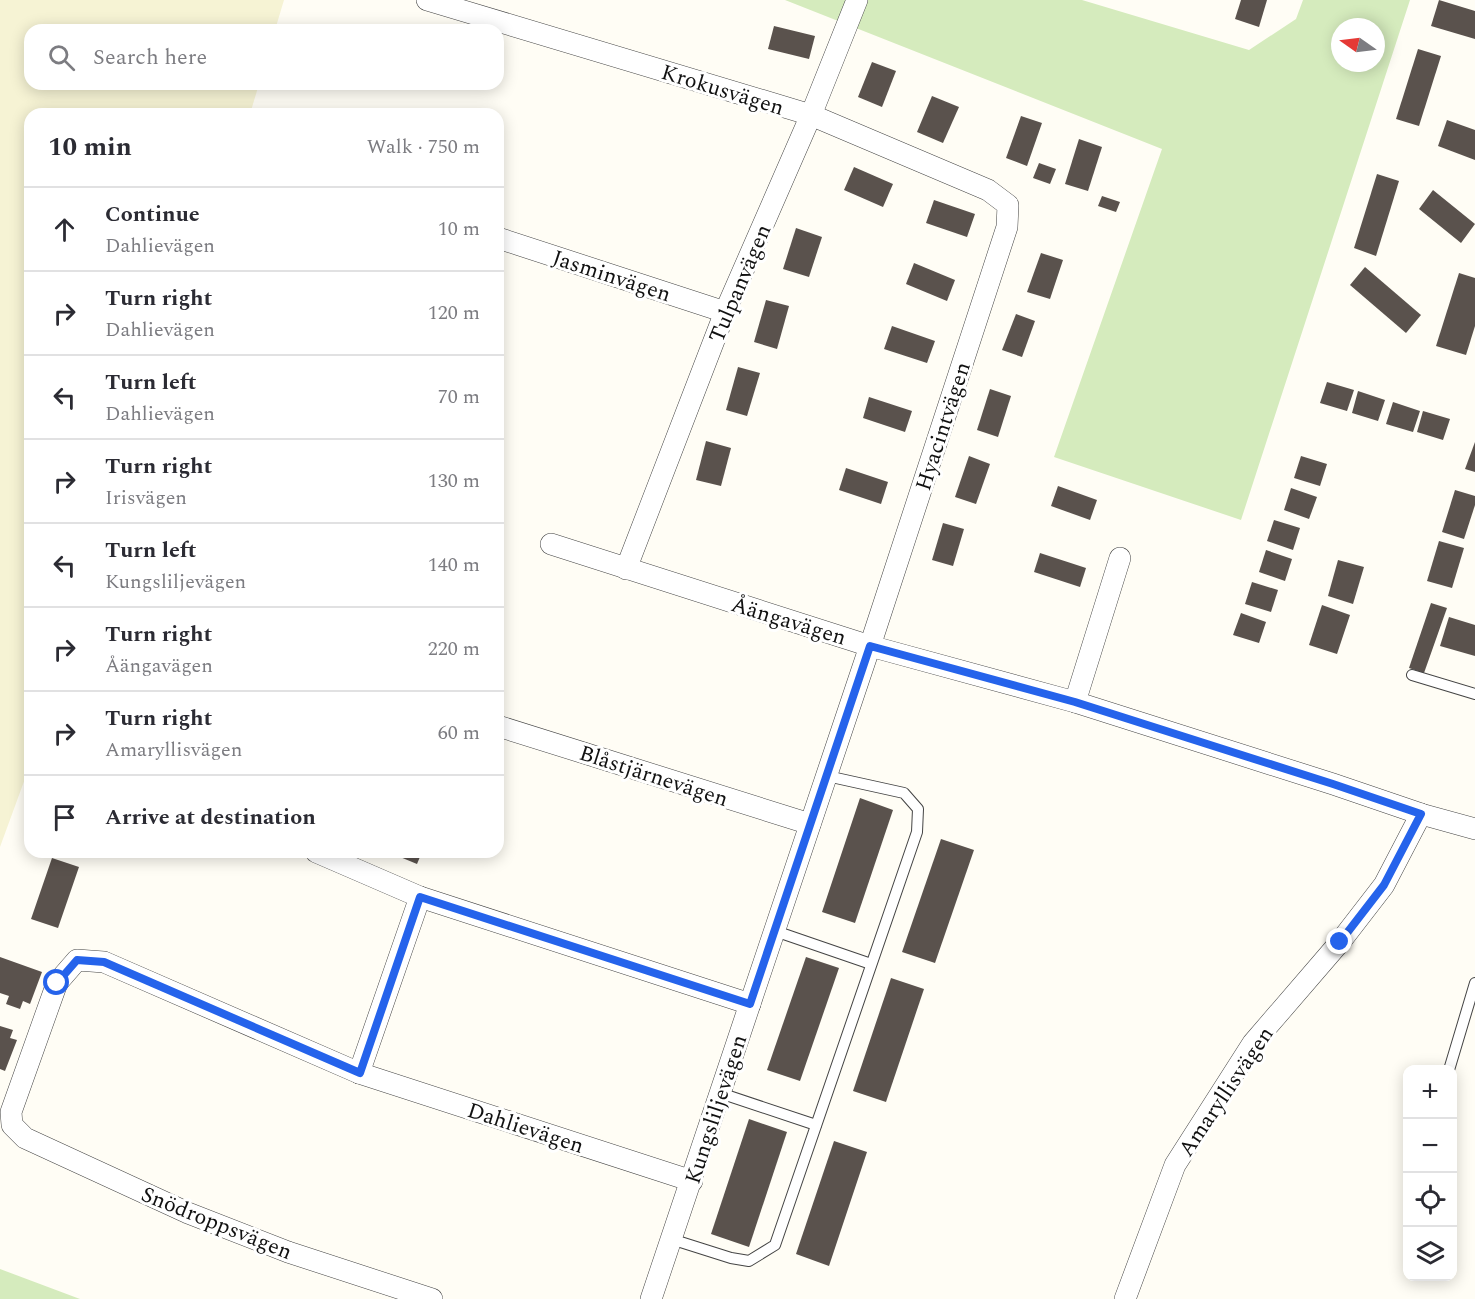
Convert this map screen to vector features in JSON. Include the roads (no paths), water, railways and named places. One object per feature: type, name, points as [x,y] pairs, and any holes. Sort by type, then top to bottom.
[{"type":"street","name":"Krokusvägen","points":[[427,0],[811,115],[988,190],[1008,205]]},
{"type":"street","name":"Tulpanvägen","points":[[627,569],[725,312],[811,115],[856,0]]},
{"type":"street","name":"Hyacintvägen","points":[[870,646],[1007,227],[1008,205]]},
{"type":"street","name":"Jasminvägen","points":[[504,240],[725,312]]},
{"type":"street","name":"Åängavägen","points":[[551,543],[870,646],[1075,702],[1421,814],[1475,829]]},
{"type":"street","points":[[1075,702],[1120,558]]},
{"type":"street","name":"Kungsliljevägen","points":[[651,1299],[870,646]]},
{"type":"street","name":"Blåstjärnevägen","points":[[504,728],[810,824]]},
{"type":"street","name":"Amaryllisvägen","points":[[1125,1299],[1175,1166],[1253,1043],[1340,942],[1384,885],[1421,814]]},
{"type":"street","points":[[330,858],[420,897],[750,1004]]},
{"type":"street","points":[[360,1073],[420,897]]},
{"type":"street","name":"Dahlievägen","points":[[12,1125],[11,1112],[57,983],[77,960],[104,962],[360,1073],[692,1181]]},
{"type":"street","name":"Snödroppsvägen","points":[[12,1125],[25,1138],[188,1214],[288,1252],[432,1299]]},
{"type":"lane","points":[[1412,675],[1475,694]]},
{"type":"lane","points":[[671,1239],[731,1258],[749,1261],[775,1245],[917,832],[918,809],[904,793],[827,776]]},
{"type":"lane","points":[[775,931],[871,964]]},
{"type":"lane","points":[[1450,1065],[1475,983]]},
{"type":"lane","points":[[720,1093],[816,1125]]}]
